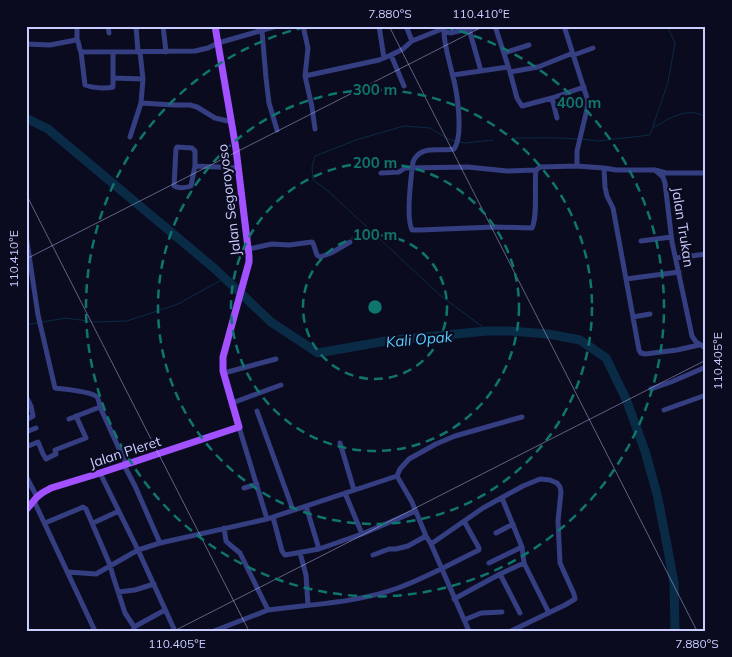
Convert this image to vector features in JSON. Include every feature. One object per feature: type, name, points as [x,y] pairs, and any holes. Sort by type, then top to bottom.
[{"type":"main road","name":"Jalan Segoroyoso","points":[[215,26],[232,122],[249,249],[249,262],[223,357],[224,373],[239,427]]},
{"type":"main road","name":"Jalan Pleret","points":[[27,509],[35,499],[51,488],[239,427]]},
{"type":"street","points":[[77,26],[77,40],[85,85],[112,88],[113,52]]},
{"type":"street","points":[[108,26],[109,33]]},
{"type":"street","points":[[130,137],[141,103],[143,79],[136,26]]},
{"type":"street","points":[[164,26],[166,52]]},
{"type":"street","points":[[80,52],[201,50],[218,43],[277,26]]},
{"type":"street","points":[[303,26],[308,48],[305,76],[316,129]]},
{"type":"street","points":[[379,26],[384,58]]},
{"type":"street","points":[[406,26],[412,41]]},
{"type":"street","points":[[305,76],[391,56],[412,41],[442,29],[450,33],[482,26]]},
{"type":"street","points":[[495,26],[517,98],[522,106],[584,87]]},
{"type":"street","points":[[564,26],[587,98],[587,109],[577,151],[577,166]]},
{"type":"street","points":[[466,28],[481,71]]},
{"type":"street","points":[[442,29],[453,75],[459,118],[458,138],[456,147],[452,150],[435,149],[422,151],[414,158],[409,223],[412,230],[495,227],[532,228],[535,217],[536,170]]},
{"type":"street","points":[[262,31],[269,103],[277,130]]},
{"type":"street","points":[[26,44],[50,45],[77,40]]},
{"type":"street","points":[[504,53],[529,45]]},
{"type":"street","points":[[453,75],[538,67],[593,48]]},
{"type":"street","points":[[391,56],[404,86]]},
{"type":"street","points":[[113,78],[143,79]]},
{"type":"street","points":[[552,98],[557,118]]},
{"type":"street","points":[[141,103],[193,105],[215,118],[232,122]]},
{"type":"street","points":[[177,147],[192,148],[195,151],[195,166],[191,186],[177,188],[174,186],[177,147]]},
{"type":"street","points":[[195,166],[239,168]]},
{"type":"street","points":[[382,173],[398,172],[404,168],[468,167],[507,171],[536,170],[540,167],[577,166],[616,170],[706,173]]},
{"type":"street","points":[[604,168],[605,188],[613,208],[639,350],[645,354],[676,350],[699,344],[706,348]]},
{"type":"street","name":"Jalan Trukan","points":[[655,170],[665,183],[671,237],[691,333],[699,344]]},
{"type":"street","points":[[26,235],[38,315],[55,388],[96,396],[124,465],[160,543]]},
{"type":"street","points":[[641,241],[671,237]]},
{"type":"street","points":[[249,249],[272,244],[289,245],[312,242],[317,255],[320,257],[350,242]]},
{"type":"street","points":[[676,258],[706,254]]},
{"type":"street","points":[[626,279],[679,272]]},
{"type":"street","points":[[633,317],[650,314]]},
{"type":"street","points":[[224,373],[276,359]]},
{"type":"street","points":[[651,389],[706,367]]},
{"type":"street","points":[[232,403],[281,385]]},
{"type":"street","points":[[664,410],[706,395]]},
{"type":"street","points":[[26,396],[33,416],[26,420]]},
{"type":"street","points":[[69,418],[100,407]]},
{"type":"street","points":[[257,411],[293,510]]},
{"type":"street","points":[[26,446],[38,442],[46,459],[56,454],[55,450],[86,438],[76,416]]},
{"type":"street","points":[[68,572],[96,574],[138,550],[160,543],[270,518],[397,476],[400,469],[409,459],[436,444],[455,436],[522,417]]},
{"type":"street","points":[[239,427],[257,484],[285,555],[319,549],[362,534],[416,511]]},
{"type":"street","points":[[26,432],[36,428]]},
{"type":"street","points":[[340,442],[354,490]]},
{"type":"street","points":[[100,473],[175,631]]},
{"type":"street","points":[[26,476],[40,514],[95,631]]},
{"type":"street","points":[[397,476],[412,502],[469,631]]},
{"type":"street","points":[[431,544],[483,508],[523,486],[540,479],[550,480],[560,486],[561,497],[558,521],[560,563],[575,597],[570,602],[511,631]]},
{"type":"street","points":[[244,488],[257,484]]},
{"type":"street","points":[[345,493],[362,534]]},
{"type":"street","points":[[502,498],[522,548],[524,563],[549,613]]},
{"type":"street","points":[[306,506],[319,549]]},
{"type":"street","points":[[45,523],[83,507],[86,509],[110,565],[125,613],[135,629],[165,610]]},
{"type":"street","points":[[27,509],[40,514]]},
{"type":"street","points":[[92,523],[119,511]]},
{"type":"street","points":[[214,631],[268,610],[351,600],[410,583],[479,550],[464,521]]},
{"type":"street","points":[[496,533],[513,524]]},
{"type":"street","points":[[224,528],[226,541],[240,553],[268,610]]},
{"type":"street","points":[[373,555],[389,549],[408,546],[426,536]]},
{"type":"street","points":[[489,563],[522,548]]},
{"type":"street","points":[[300,553],[306,575],[308,605]]},
{"type":"street","points":[[454,599],[524,563]]},
{"type":"street","points":[[500,574],[520,614]]},
{"type":"street","points":[[118,592],[135,590],[154,584]]},
{"type":"street","points":[[464,620],[481,613],[502,612]]},
{"type":"waterway","points":[[581,139],[598,141],[650,135],[668,82],[675,43],[667,26]]},
{"type":"waterway","points":[[654,127],[672,117],[687,113],[697,113],[706,118]]},
{"type":"waterway","name":"Kali Opak","points":[[26,118],[48,129],[215,269],[271,322],[318,353],[392,340],[488,331],[509,331],[548,334],[580,340],[606,358],[626,399],[645,451],[657,494],[674,583],[675,631]]},
{"type":"waterway","points":[[455,141],[430,128],[404,126],[359,139],[315,156],[312,167],[313,180],[328,191],[441,296],[488,331]]},
{"type":"waterway","points":[[514,138],[577,139]]},
{"type":"waterway","points":[[459,142],[493,140]]},
{"type":"waterway","points":[[42,322],[66,318],[94,322],[127,321],[178,304],[225,278]]},
{"type":"waterway","points":[[26,325],[38,323]]}]
